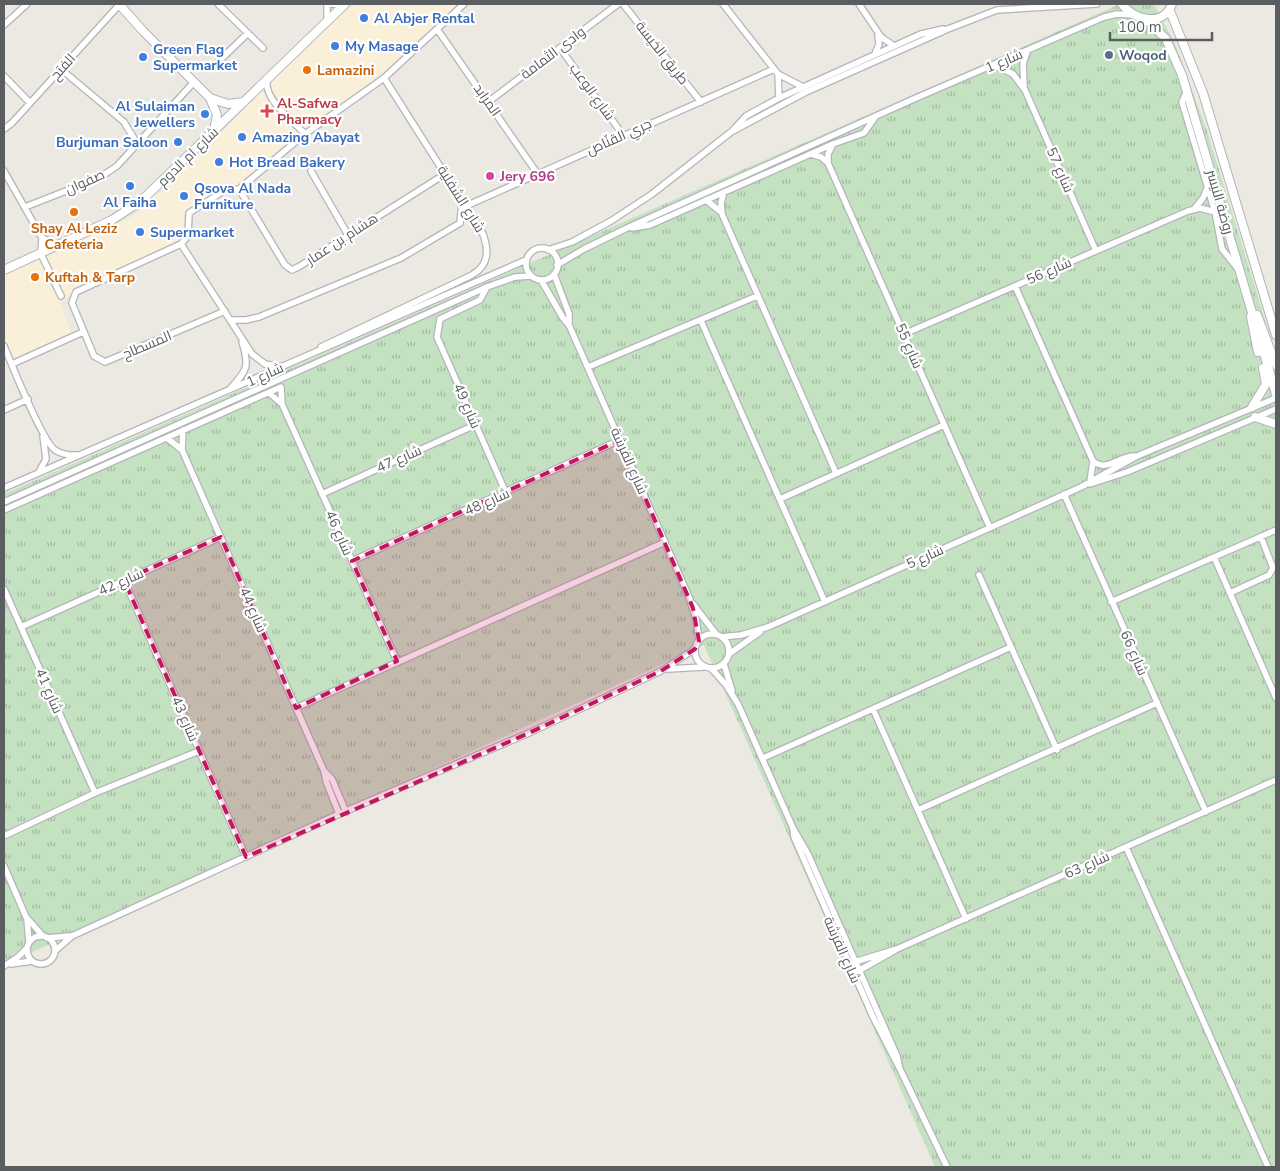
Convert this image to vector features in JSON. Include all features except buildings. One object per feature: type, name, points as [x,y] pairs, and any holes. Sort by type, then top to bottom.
[{"type":"street","points":[[4,25],[27,4]]},
{"type":"street","points":[[120,4],[210,98],[217,115],[214,132]]},
{"type":"street","name":"الفتح","points":[[4,129],[62,70],[120,4]]},
{"type":"street","points":[[218,4],[263,48]]},
{"type":"street","points":[[327,4],[327,21]]},
{"type":"street","points":[[331,4],[344,4]]},
{"type":"street","name":"شارع ام الدوم","points":[[4,270],[112,220],[137,204],[214,132],[344,4]]},
{"type":"street","points":[[284,367],[260,361],[240,335],[181,244],[188,236],[189,212],[225,190],[239,189],[305,134],[384,78],[464,4]]},
{"type":"street","name":"وادى الثمامة","points":[[488,102],[618,4]]},
{"type":"street","name":"طريق الخيسة","points":[[624,4],[701,102]]},
{"type":"street","points":[[723,4],[776,72],[803,87]]},
{"type":"street","points":[[858,4],[878,33],[894,46]]},
{"type":"street","points":[[548,250],[555,256],[557,265],[554,274],[541,280],[531,276],[526,260],[535,250],[548,250],[580,238],[633,207],[731,132],[806,92],[948,29],[997,10],[1097,4]]},
{"type":"street","points":[[1122,4],[1134,15],[1147,20],[1163,16],[1171,7]]},
{"type":"street","name":"روضة النيسر","points":[[1171,7],[1202,93],[1276,335]]},
{"type":"street","name":"شارع 1","points":[[557,265],[584,248],[627,228],[876,116],[1104,17],[1123,13],[1134,15]]},
{"type":"street","name":"روضة النيسر","points":[[1147,20],[1166,39],[1187,91],[1276,394]]},
{"type":"street","name":"المرابد","points":[[437,28],[537,173]]},
{"type":"street","points":[[731,132],[746,116],[779,98],[930,31],[948,29]]},
{"type":"street","points":[[220,61],[248,33]]},
{"type":"street","points":[[875,54],[879,44],[878,33]]},
{"type":"street","name":"شارع الوعب","points":[[560,48],[623,135]]},
{"type":"street","name":"شارع 57","points":[[1025,90],[1023,77],[1027,52]]},
{"type":"street","name":"شارع 57","points":[[994,65],[1013,74],[1025,90],[1096,251]]},
{"type":"street","points":[[62,70],[124,122],[138,145]]},
{"type":"street","points":[[776,72],[779,98]]},
{"type":"street","name":"جري القنّاص","points":[[464,204],[701,102],[776,72]]},
{"type":"street","points":[[4,76],[30,103]]},
{"type":"street","name":"شارع الشفلية","points":[[316,352],[327,343],[479,271],[487,258],[487,248],[483,234],[384,78]]},
{"type":"street","points":[[267,80],[266,88],[270,96],[305,134]]},
{"type":"street","name":"صفوان","points":[[26,207],[99,178],[117,166],[194,82]]},
{"type":"street","points":[[1187,91],[1182,102],[1208,186],[1222,249],[1240,272]]},
{"type":"street","points":[[210,98],[228,104],[244,102]]},
{"type":"street","name":"شارع 1","points":[[627,228],[650,225],[833,144],[864,133],[876,116]]},
{"type":"street","points":[[828,163],[828,154],[833,144]]},
{"type":"street","points":[[811,154],[821,156],[828,163]]},
{"type":"street","name":"شارع 55","points":[[828,163],[990,528]]},
{"type":"street","points":[[311,171],[348,235]]},
{"type":"street","name":"هشام بن عمار","points":[[239,189],[285,265],[292,270],[445,174]]},
{"type":"street","points":[[5,175],[26,207],[42,238],[41,254],[61,296]]},
{"type":"street","points":[[1208,186],[1203,198],[1195,208],[1215,212]]},
{"type":"street","points":[[724,192],[721,203],[722,214],[836,474]]},
{"type":"street","points":[[706,200],[722,214]]},
{"type":"street","points":[[230,320],[246,320],[259,316],[401,258],[460,223],[464,204]]},
{"type":"street","name":"شارع 56","points":[[904,334],[1195,208]]},
{"type":"street","points":[[42,238],[59,245]]},
{"type":"street","name":"المسطاح","points":[[181,244],[76,292],[72,303],[94,356],[105,362],[225,311]]},
{"type":"street","name":"شارع 1","points":[[4,488],[526,260]]},
{"type":"street","name":"شارع الفرشة","points":[[554,274],[569,314],[569,325]]},
{"type":"street","name":"شارع 1","points":[[4,502],[487,287],[515,277],[531,276]]},
{"type":"street","name":"شارع الفرشة","points":[[541,280],[569,325],[665,542],[689,598],[696,619],[698,641]]},
{"type":"street","points":[[1015,286],[1093,461],[1090,482]]},
{"type":"street","name":"شارع 1","points":[[440,319],[480,300],[487,287]]},
{"type":"street","points":[[588,368],[757,296]]},
{"type":"street","points":[[1252,310],[1263,327],[1276,365]]},
{"type":"street","points":[[1252,310],[1251,327],[1266,384],[1252,408]]},
{"type":"street","name":"شارع 49","points":[[440,319],[436,332],[438,341],[506,493]]},
{"type":"street","points":[[701,321],[825,602]]},
{"type":"street","points":[[12,364],[83,332]]},
{"type":"street","points":[[228,391],[245,371],[248,363],[240,335]]},
{"type":"street","points":[[4,346],[42,431],[55,450],[66,454],[81,455]]},
{"type":"street","name":"شارع 1","points":[[4,510],[281,387]]},
{"type":"street","name":"شارع 46","points":[[281,387],[282,404],[397,661]]},
{"type":"street","name":"شارع 46","points":[[269,393],[282,404]]},
{"type":"street","points":[[1081,487],[1137,456],[1276,398]]},
{"type":"street","points":[[4,410],[28,399]]},
{"type":"street","points":[[1081,487],[1127,472],[1276,409]]},
{"type":"street","points":[[1255,417],[1276,424]]},
{"type":"street","name":"شارع 47","points":[[322,494],[475,424]]},
{"type":"street","points":[[780,499],[944,425]]},
{"type":"street","name":"شارع 44","points":[[182,450],[184,430]]},
{"type":"street","points":[[37,474],[46,460],[42,431]]},
{"type":"street","name":"شارع 44","points":[[167,438],[182,450],[324,771],[339,814]]},
{"type":"street","name":"شارع 48","points":[[352,561],[620,440]]},
{"type":"street","points":[[1093,461],[1099,465],[1106,466],[1127,456],[1137,456]]},
{"type":"street","name":"شارع 5","points":[[719,636],[741,635],[768,627],[1081,487]]},
{"type":"street","name":"شارع 66","points":[[1064,494],[1206,812]]},
{"type":"street","points":[[1111,602],[1276,530]]},
{"type":"street","name":"شارع 42","points":[[21,627],[221,537]]},
{"type":"street","points":[[1230,593],[1269,575],[1273,568],[1260,537]]},
{"type":"street","points":[[296,708],[665,542]]},
{"type":"street","points":[[1214,557],[1276,698]]},
{"type":"street","points":[[979,575],[1057,750]]},
{"type":"street","name":"شارع 43","points":[[124,580],[246,857]]},
{"type":"street","name":"شارع 41","points":[[4,589],[94,793]]},
{"type":"street","name":"شارع الفرشة","points":[[689,598],[719,636]]},
{"type":"street","name":"شارع 5","points":[[729,654],[768,627]]},
{"type":"street","points":[[661,671],[683,666],[708,668],[724,664],[729,654],[728,644],[719,636],[706,635],[698,641],[695,649],[697,660],[708,668]]},
{"type":"street","points":[[763,758],[1012,647]]},
{"type":"street","points":[[4,966],[32,962],[46,964],[52,959],[55,951],[72,936],[339,814],[529,733],[661,671],[695,649]]},
{"type":"street","name":"شارع الفرشة","points":[[724,664],[738,704],[793,828],[794,837],[815,887],[947,1167]]},
{"type":"street","name":"شارع الفرشة","points":[[708,668],[726,685],[738,704]]},
{"type":"street","points":[[918,810],[1057,750],[1157,703]]},
{"type":"street","points":[[873,709],[966,918]]},
{"type":"street","points":[[4,836],[94,793],[199,751]]},
{"type":"street","name":"شارع 44","points":[[324,771],[332,779],[346,812]]},
{"type":"street","name":"شارع 63","points":[[856,972],[897,949],[1276,780]]},
{"type":"street","points":[[1126,847],[1268,1167]]},
{"type":"street","points":[[4,866],[26,917],[29,942],[27,948],[28,956],[32,962]]},
{"type":"street","points":[[26,917],[52,942],[55,951]]},
{"type":"street","points":[[29,942],[36,937],[72,936]]},
{"type":"street","points":[[4,966],[18,957],[27,948]]},
{"type":"street","name":"شارع 63","points":[[852,962],[897,949]]},
{"type":"highlighted area","points":[[620,440],[693,608],[699,641],[695,649],[661,671],[529,733],[246,857],[124,580],[221,537],[296,708],[397,661],[352,561]]},
{"type":"shaded area","points":[[353,4],[458,4],[391,65],[347,101],[305,129],[272,91],[270,83]]},
{"type":"shaded area","points":[[262,91],[299,133],[234,187],[223,186],[184,215],[183,238],[176,246],[60,301],[71,333],[10,362],[4,347],[4,276],[133,216],[181,173]]},
{"type":"green space","points":[[1120,4],[1154,4],[1175,44],[1206,128],[1276,355],[1276,1167],[935,1167],[704,645],[4,965],[4,494]]},
{"type":"place","name":"Al Abjer Rental","points":[[364,18]]},
{"type":"place","name":"My Masage","points":[[335,46]]},
{"type":"place","name":"Woqod","points":[[1109,55]]},
{"type":"place","name":"Green Flag Supermarket","points":[[143,57]]},
{"type":"place","name":"Lamazini","points":[[307,70]]},
{"type":"place","name":"Al-Safwa Pharmacy","points":[[267,111]]},
{"type":"place","name":"Al Sulaiman Jewellers","points":[[205,114]]},
{"type":"place","name":"Amazing Abayat","points":[[242,137]]},
{"type":"place","name":"Burjuman Saloon","points":[[178,142]]},
{"type":"place","name":"Hot Bread Bakery","points":[[219,162]]},
{"type":"place","name":"Jery 696","points":[[490,176]]},
{"type":"place","name":"Al Faiha","points":[[130,186]]},
{"type":"place","name":"Qsova Al Nada Furniture","points":[[184,196]]},
{"type":"place","name":"Shay Al Leziz Cafeteria","points":[[74,212]]},
{"type":"place","name":"Supermarket","points":[[140,232]]},
{"type":"place","name":"Kuftah & Tarp","points":[[35,277]]}]
